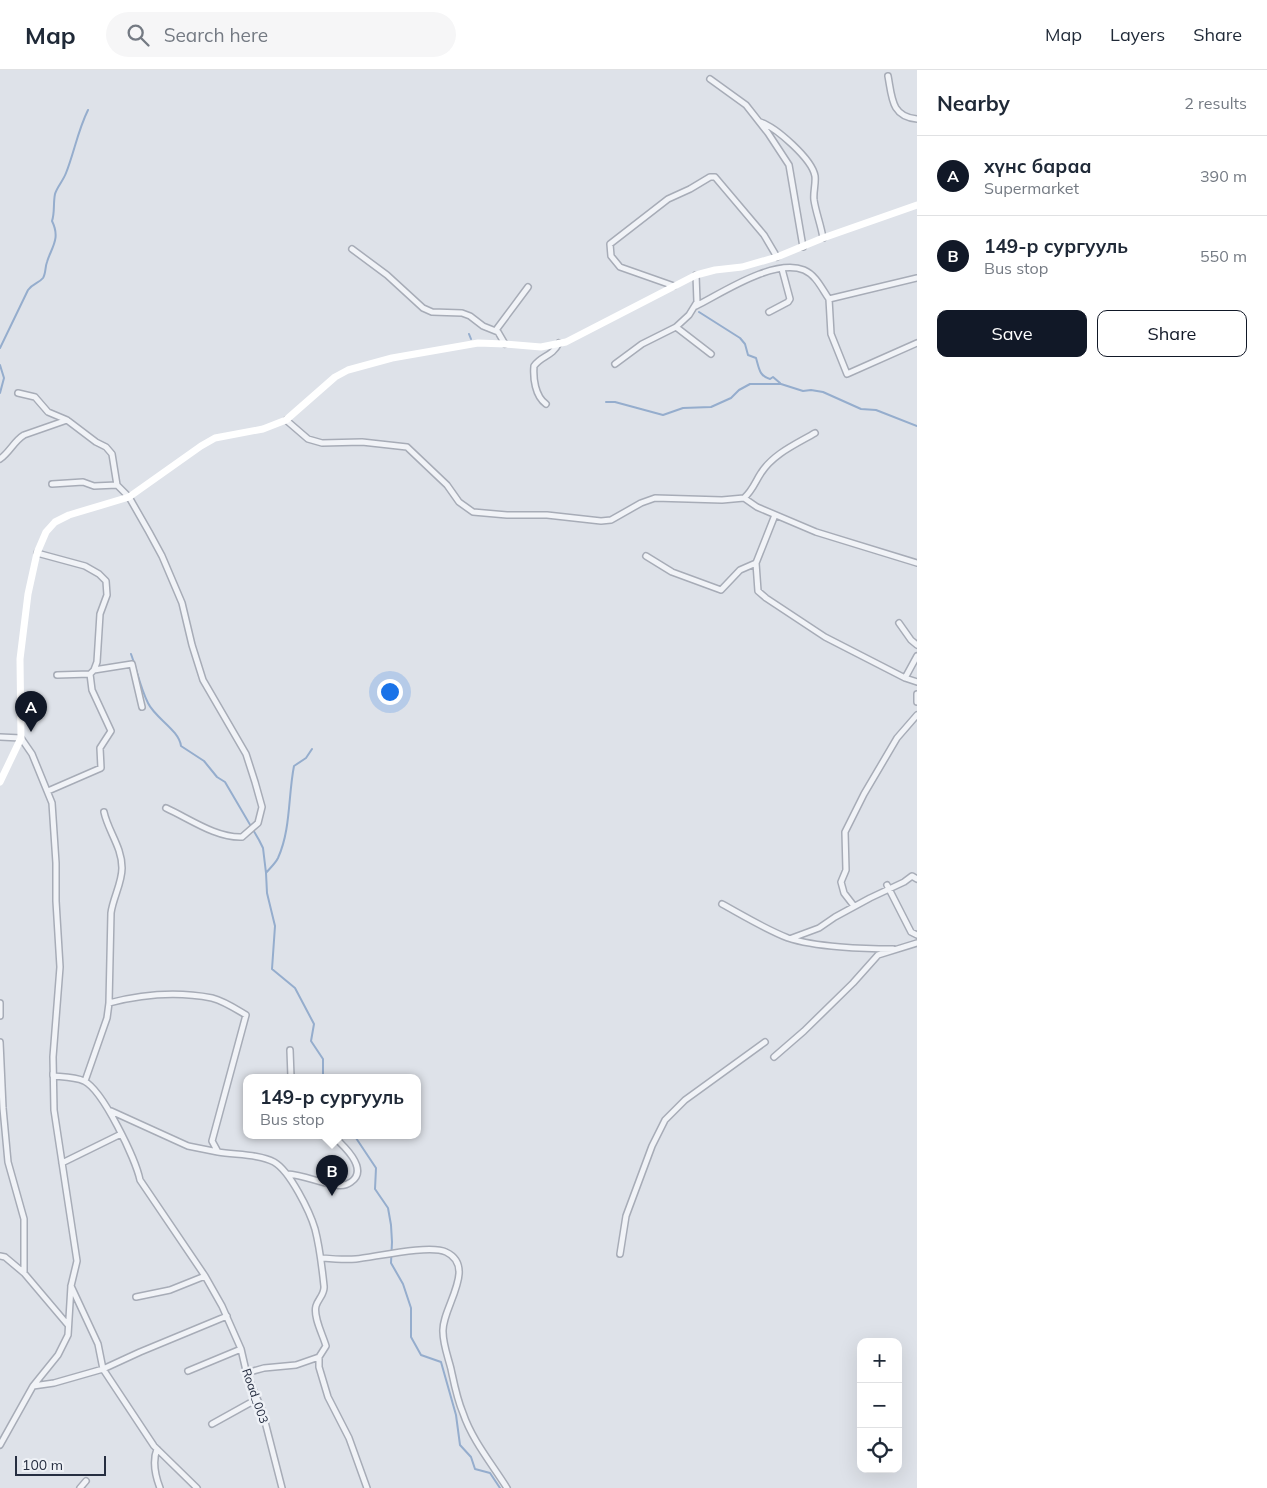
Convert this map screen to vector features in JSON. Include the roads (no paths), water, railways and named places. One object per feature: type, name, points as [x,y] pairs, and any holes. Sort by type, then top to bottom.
[{"type":"street","points":[[888,76],[896,110],[903,116],[917,119]]},
{"type":"street","points":[[710,78],[746,105],[789,165],[803,247]]},
{"type":"street","points":[[759,121],[772,128],[809,164],[815,175],[814,196],[823,238]]},
{"type":"street","points":[[674,286],[620,267],[611,256],[610,244],[668,199],[690,190],[710,177],[715,178],[764,235],[776,257]]},
{"type":"street","points":[[0,782],[21,738],[20,659],[28,594],[37,553],[46,532],[56,522],[68,515],[129,497],[215,438],[227,434],[263,429],[286,420],[335,377],[348,370],[392,358],[478,343],[541,347],[566,342],[696,275],[715,270],[742,267],[776,257],[823,238],[917,205]]},
{"type":"street","points":[[352,249],[387,275],[423,308],[436,313],[465,314],[483,326],[496,330],[505,344]]},
{"type":"street","points":[[756,263],[760,274]]},
{"type":"street","points":[[615,364],[642,344],[683,322],[696,306],[760,274],[795,268],[808,272],[814,277],[829,299],[831,334],[846,374],[917,344]]},
{"type":"street","points":[[769,312],[790,299],[782,269]]},
{"type":"street","points":[[696,275],[696,306]]},
{"type":"street","points":[[829,299],[917,278]]},
{"type":"street","points":[[496,330],[528,287]]},
{"type":"street","points":[[676,327],[711,354]]},
{"type":"street","points":[[546,404],[539,396],[535,384],[534,366],[538,361],[554,352],[559,343]]},
{"type":"street","points":[[18,393],[35,397],[48,412],[67,420],[96,442],[106,447],[112,454],[117,485],[129,497],[162,556],[182,603],[203,680],[246,754],[262,807],[258,822],[242,837],[218,833],[166,808]]},
{"type":"street","points":[[0,459],[24,435],[67,420]]},
{"type":"street","points":[[286,420],[308,439],[322,443],[362,442],[407,447],[447,485],[459,502],[473,512],[507,516],[547,515],[601,521],[611,520],[652,499],[744,498],[757,507],[816,532],[917,563]]},
{"type":"street","points":[[744,498],[754,488],[761,472],[777,456],[815,433]]},
{"type":"street","points":[[52,484],[83,482],[94,486],[117,485]]},
{"type":"street","points":[[775,515],[756,564],[758,591],[825,636],[905,678],[917,682]]},
{"type":"street","points":[[37,553],[85,566],[99,574],[106,581],[107,595],[100,614],[97,662],[92,672],[92,690],[111,731],[100,748],[101,768],[48,791]]},
{"type":"street","points":[[646,556],[672,572],[721,590],[740,570],[756,564]]},
{"type":"street","points":[[899,623],[917,645]]},
{"type":"street","points":[[905,678],[917,656]]},
{"type":"street","points":[[58,675],[92,672],[104,667],[132,664],[142,707]]},
{"type":"street","points":[[917,694],[917,702]]},
{"type":"street","points":[[854,906],[844,893],[841,882],[846,870],[845,832],[864,794],[897,738],[917,715]]},
{"type":"street","points":[[0,730],[1,737],[21,738]]},
{"type":"street","points":[[0,1445],[33,1386],[58,1356],[68,1335],[71,1286],[77,1261],[55,1119],[53,1057],[60,967],[52,803],[32,754],[21,738]]},
{"type":"street","points":[[85,1081],[106,1018],[109,1003],[111,913],[122,868],[117,845],[104,812]]},
{"type":"street","points":[[790,938],[819,928],[888,887],[904,882],[912,876],[917,879]]},
{"type":"street","points":[[888,887],[911,932],[917,934]]},
{"type":"street","points":[[722,904],[766,928],[790,938],[818,944],[868,949],[898,948]]},
{"type":"street","points":[[774,1058],[854,984],[878,956],[898,948],[917,944]]},
{"type":"street","points":[[109,1003],[167,993],[213,998],[246,1015],[212,1141],[218,1152]]},
{"type":"street","points":[[0,1003],[0,1016]]},
{"type":"street","points":[[0,1042],[8,1162],[24,1219],[24,1273]]},
{"type":"street","points":[[620,1254],[626,1216],[652,1146],[665,1120],[685,1100],[765,1042]]},
{"type":"street","points":[[290,1050],[291,1074]]},
{"type":"street","points":[[53,1076],[85,1081],[111,1111],[188,1146],[266,1159],[276,1163],[287,1174],[315,1227],[321,1258],[323,1293],[316,1305],[315,1316],[326,1346],[319,1357],[319,1367],[328,1397],[349,1438],[367,1488]]},
{"type":"street","name":"Road_003","points":[[111,1111],[138,1168],[140,1180],[205,1276],[227,1316],[241,1349],[246,1373],[262,1410],[282,1488]]},
{"type":"street","points":[[62,1163],[121,1134]]},
{"type":"street","points":[[287,1174],[298,1175],[338,1186],[354,1180],[358,1168],[355,1160],[336,1139]]},
{"type":"street","points":[[321,1258],[340,1260],[436,1250],[445,1251],[452,1256],[456,1261],[459,1279],[458,1287],[443,1321],[444,1341],[463,1414],[507,1488]]},
{"type":"street","points":[[0,1256],[6,1257],[24,1273],[68,1326]]},
{"type":"street","points":[[136,1297],[170,1290],[205,1276]]},
{"type":"street","points":[[71,1286],[98,1344],[103,1369],[157,1449],[197,1488]]},
{"type":"street","points":[[33,1386],[54,1383],[103,1369],[227,1316]]},
{"type":"street","points":[[188,1371],[241,1349]]},
{"type":"street","points":[[246,1373],[264,1368],[296,1365],[319,1357]]},
{"type":"street","points":[[212,1424],[257,1399]]},
{"type":"street","points":[[157,1449],[154,1456],[155,1476],[160,1488]]},
{"type":"street","points":[[80,1488],[86,1481]]},
{"type":"waterway","points":[[0,348],[28,290],[44,276],[56,233],[52,221],[55,194],[66,173],[81,125],[88,110]]},
{"type":"waterway","points":[[699,312],[740,338],[745,344],[748,355],[756,358],[762,374],[766,378],[770,379],[773,377],[780,383]]},
{"type":"waterway","points":[[469,334],[471,339]]},
{"type":"waterway","points":[[0,365],[4,378],[0,393]]},
{"type":"waterway","points":[[606,402],[615,402],[663,415],[683,408],[711,407],[731,398],[739,390],[750,384],[781,384],[803,391],[823,392],[861,409],[876,410],[917,426]]},
{"type":"waterway","points":[[131,654],[143,691],[151,708],[172,729],[181,746],[204,761],[217,777],[225,782],[263,848],[266,873]]},
{"type":"waterway","points":[[312,749],[306,758],[294,766],[285,836],[277,860],[266,873],[267,893],[275,926],[272,969],[295,988],[314,1024],[311,1041],[323,1059],[323,1074]]},
{"type":"waterway","points":[[357,1139],[376,1168],[375,1189],[388,1208],[392,1242],[391,1263],[403,1284],[411,1308],[411,1337],[421,1355],[441,1362],[456,1415],[460,1445],[471,1457],[475,1469],[490,1473],[500,1488]]},
{"type":"place","name":"хүнс бараа","points":[[31,732]]},
{"type":"place","name":"149-р сургууль","points":[[332,1196]]}]
